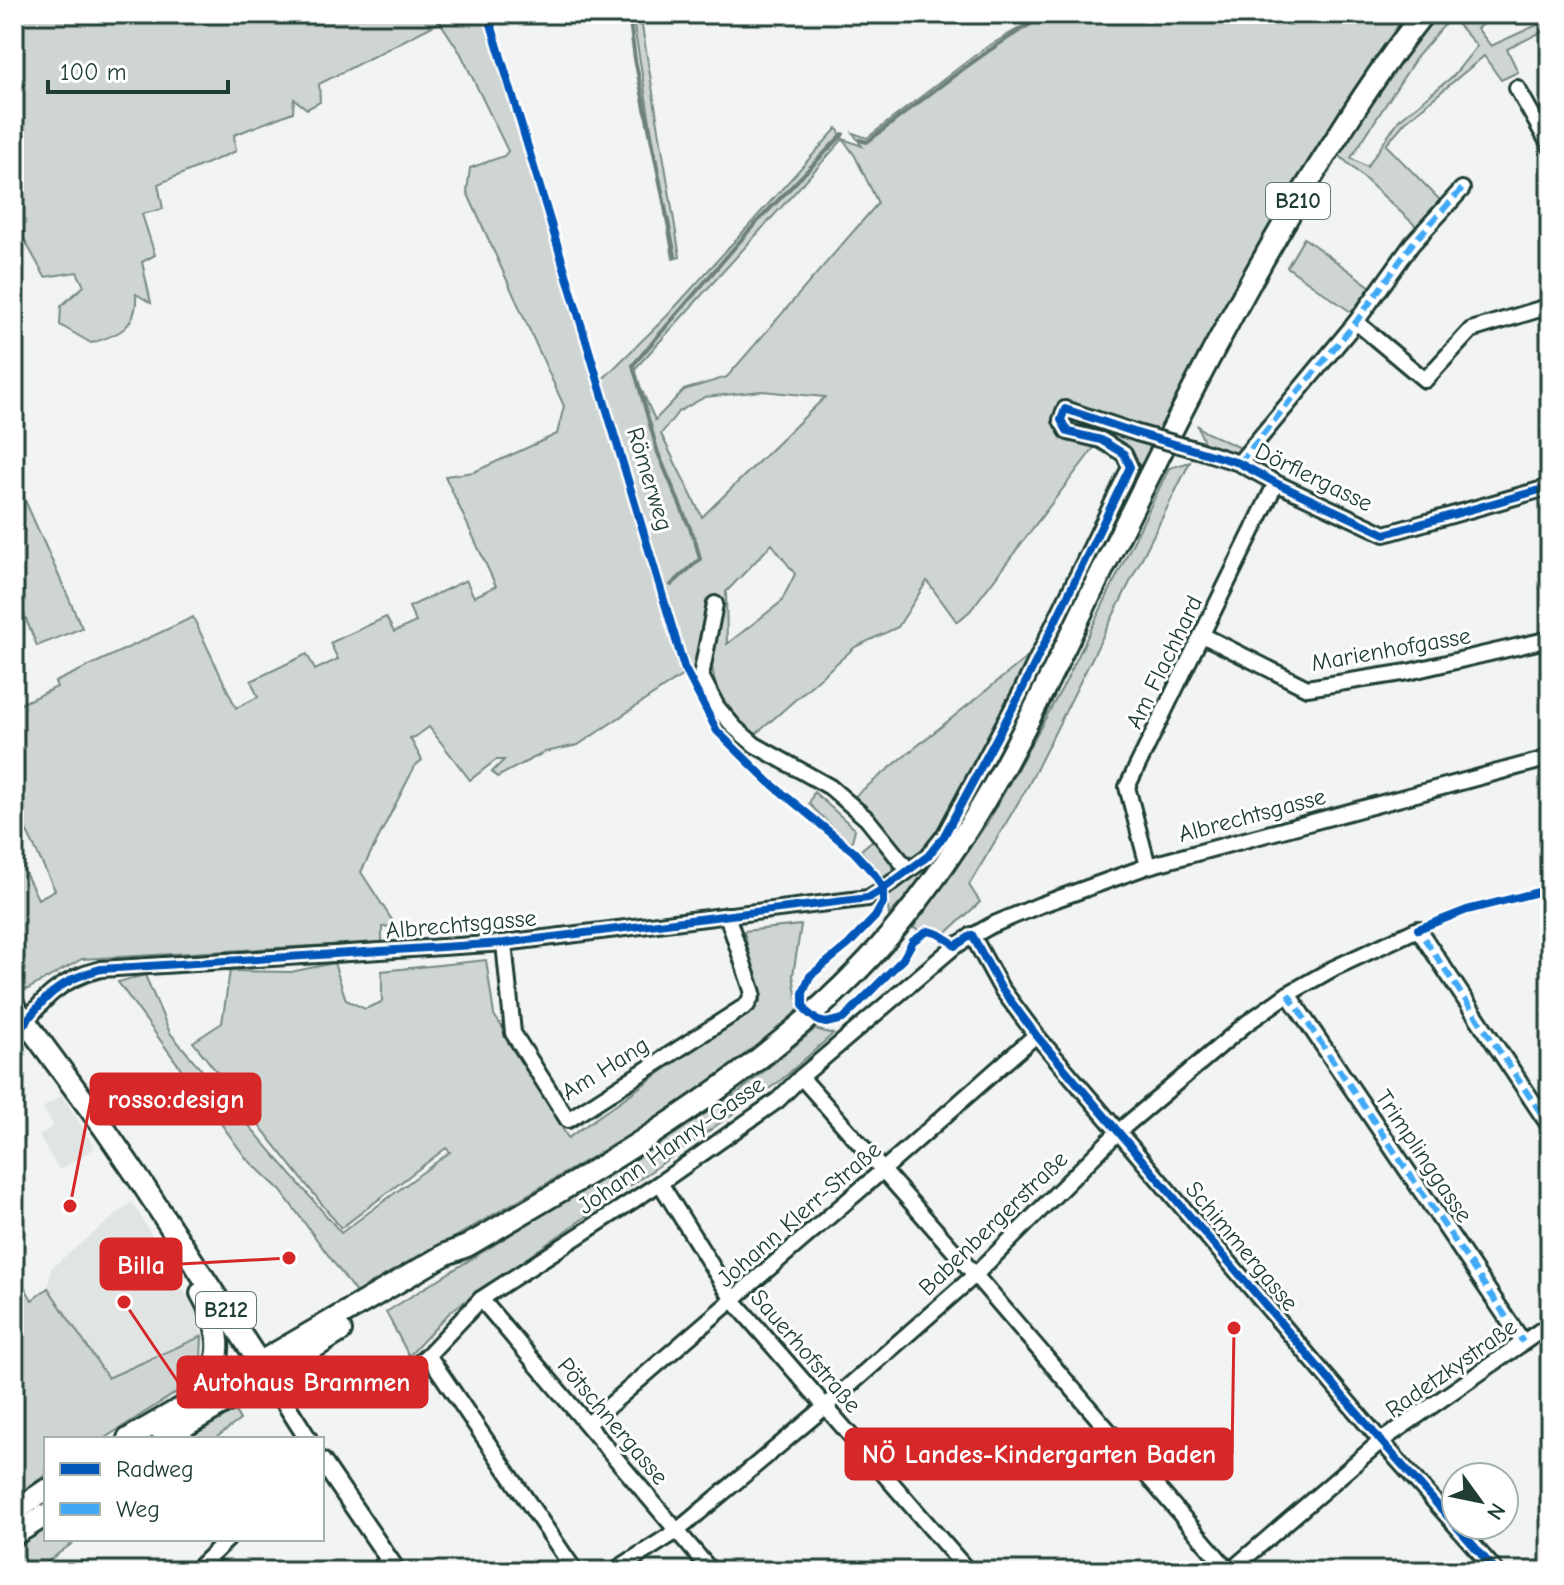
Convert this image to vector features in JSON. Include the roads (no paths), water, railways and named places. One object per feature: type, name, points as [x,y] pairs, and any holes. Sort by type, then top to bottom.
[{"type":"main road","name":"B210","points":[[166,1437],[264,1370],[446,1254],[467,1246],[697,1104],[803,1023],[889,937],[967,833],[1006,766],[1170,432],[1265,257],[1355,109],[1423,14]]},
{"type":"main road","name":"B212","points":[[18,1022],[104,1128],[264,1370]]},
{"type":"main road","name":"B210","points":[[129,1437],[197,1389],[209,1377],[216,1360],[219,1346],[217,1326],[196,1285],[191,1258]]},
{"type":"main road","name":"B210","points":[[131,1437],[264,1370]]},
{"type":"main road","points":[[14,1512],[44,1491]]},
{"type":"main road","points":[[14,1535],[44,1516]]},
{"type":"street","points":[[1517,88],[1550,146]]},
{"type":"street","points":[[1239,463],[1356,322],[1412,244],[1462,189]]},
{"type":"street","points":[[1356,322],[1425,380],[1471,330],[1550,306]]},
{"type":"street","name":"Albrechtsgasse","points":[[18,1022],[54,990],[80,974],[101,969],[504,943],[868,898],[928,856],[944,836],[1026,682],[1130,467],[1124,454],[1101,440],[1068,432],[1061,420],[1065,409],[1137,433]]},
{"type":"street","name":"Dörflergasse","points":[[1137,433],[1239,463],[1385,534],[1550,487]]},
{"type":"street","name":"Am Flachhard","points":[[1148,866],[1127,787],[1276,483]]},
{"type":"street","points":[[715,604],[701,676],[717,707],[755,745],[830,787],[867,819],[908,870]]},
{"type":"street","name":"Marienhofgasse","points":[[1202,635],[1307,688],[1408,672],[1550,639]]},
{"type":"street","name":"Albrechtsgasse","points":[[972,935],[1040,905],[1148,866],[1550,758]]},
{"type":"street","name":"Am Hang","points":[[504,943],[513,1033],[568,1120],[747,1005],[753,993],[727,915]]},
{"type":"street","name":"Babenbergerstraße","points":[[614,1571],[677,1531],[825,1407],[975,1275],[1118,1132],[1247,1023],[1288,994],[1334,968],[1418,929],[1550,1127]]},
{"type":"street","name":"Schimmergasse","points":[[972,935],[1001,988],[1036,1035],[1381,1441],[1496,1571]]},
{"type":"street","name":"Johann Hanny-Gasse","points":[[393,1385],[428,1355],[481,1299],[660,1183],[778,1100],[955,946],[972,935]]},
{"type":"street","name":"Trimplinggasse","points":[[1288,994],[1523,1342]]},
{"type":"street","name":"Johann Klerr-Straße","points":[[588,1424],[1036,1035]]},
{"type":"street","points":[[801,1077],[1230,1571]]},
{"type":"street","name":"Sauerhofstraße","points":[[660,1183],[733,1300],[968,1571]]},
{"type":"street","name":"Pötschnergasse","points":[[481,1299],[711,1571]]},
{"type":"street","name":"Radetzkystraße","points":[[1230,1571],[1381,1441],[1550,1324]]},
{"type":"street","points":[[428,1355],[575,1571]]},
{"type":"street","points":[[264,1370],[307,1437]]},
{"type":"street","points":[[324,1464],[387,1567]]},
{"type":"street","points":[[195,1571],[226,1541]]},
{"type":"waterway","points":[[629,14],[635,59],[675,256]]},
{"type":"waterway","points":[[860,140],[867,142],[978,58],[1048,14]]},
{"type":"waterway","points":[[671,585],[700,559],[658,453],[633,365],[754,225],[843,134]]},
{"type":"place","name":"rosso:design","points":[[70,1206]]},
{"type":"place","name":"Billa","points":[[289,1258]]},
{"type":"place","name":"Autohaus Brammen","points":[[124,1302]]},
{"type":"place","name":"NÖ Landes-Kindergarten Baden","points":[[1234,1328]]}]
